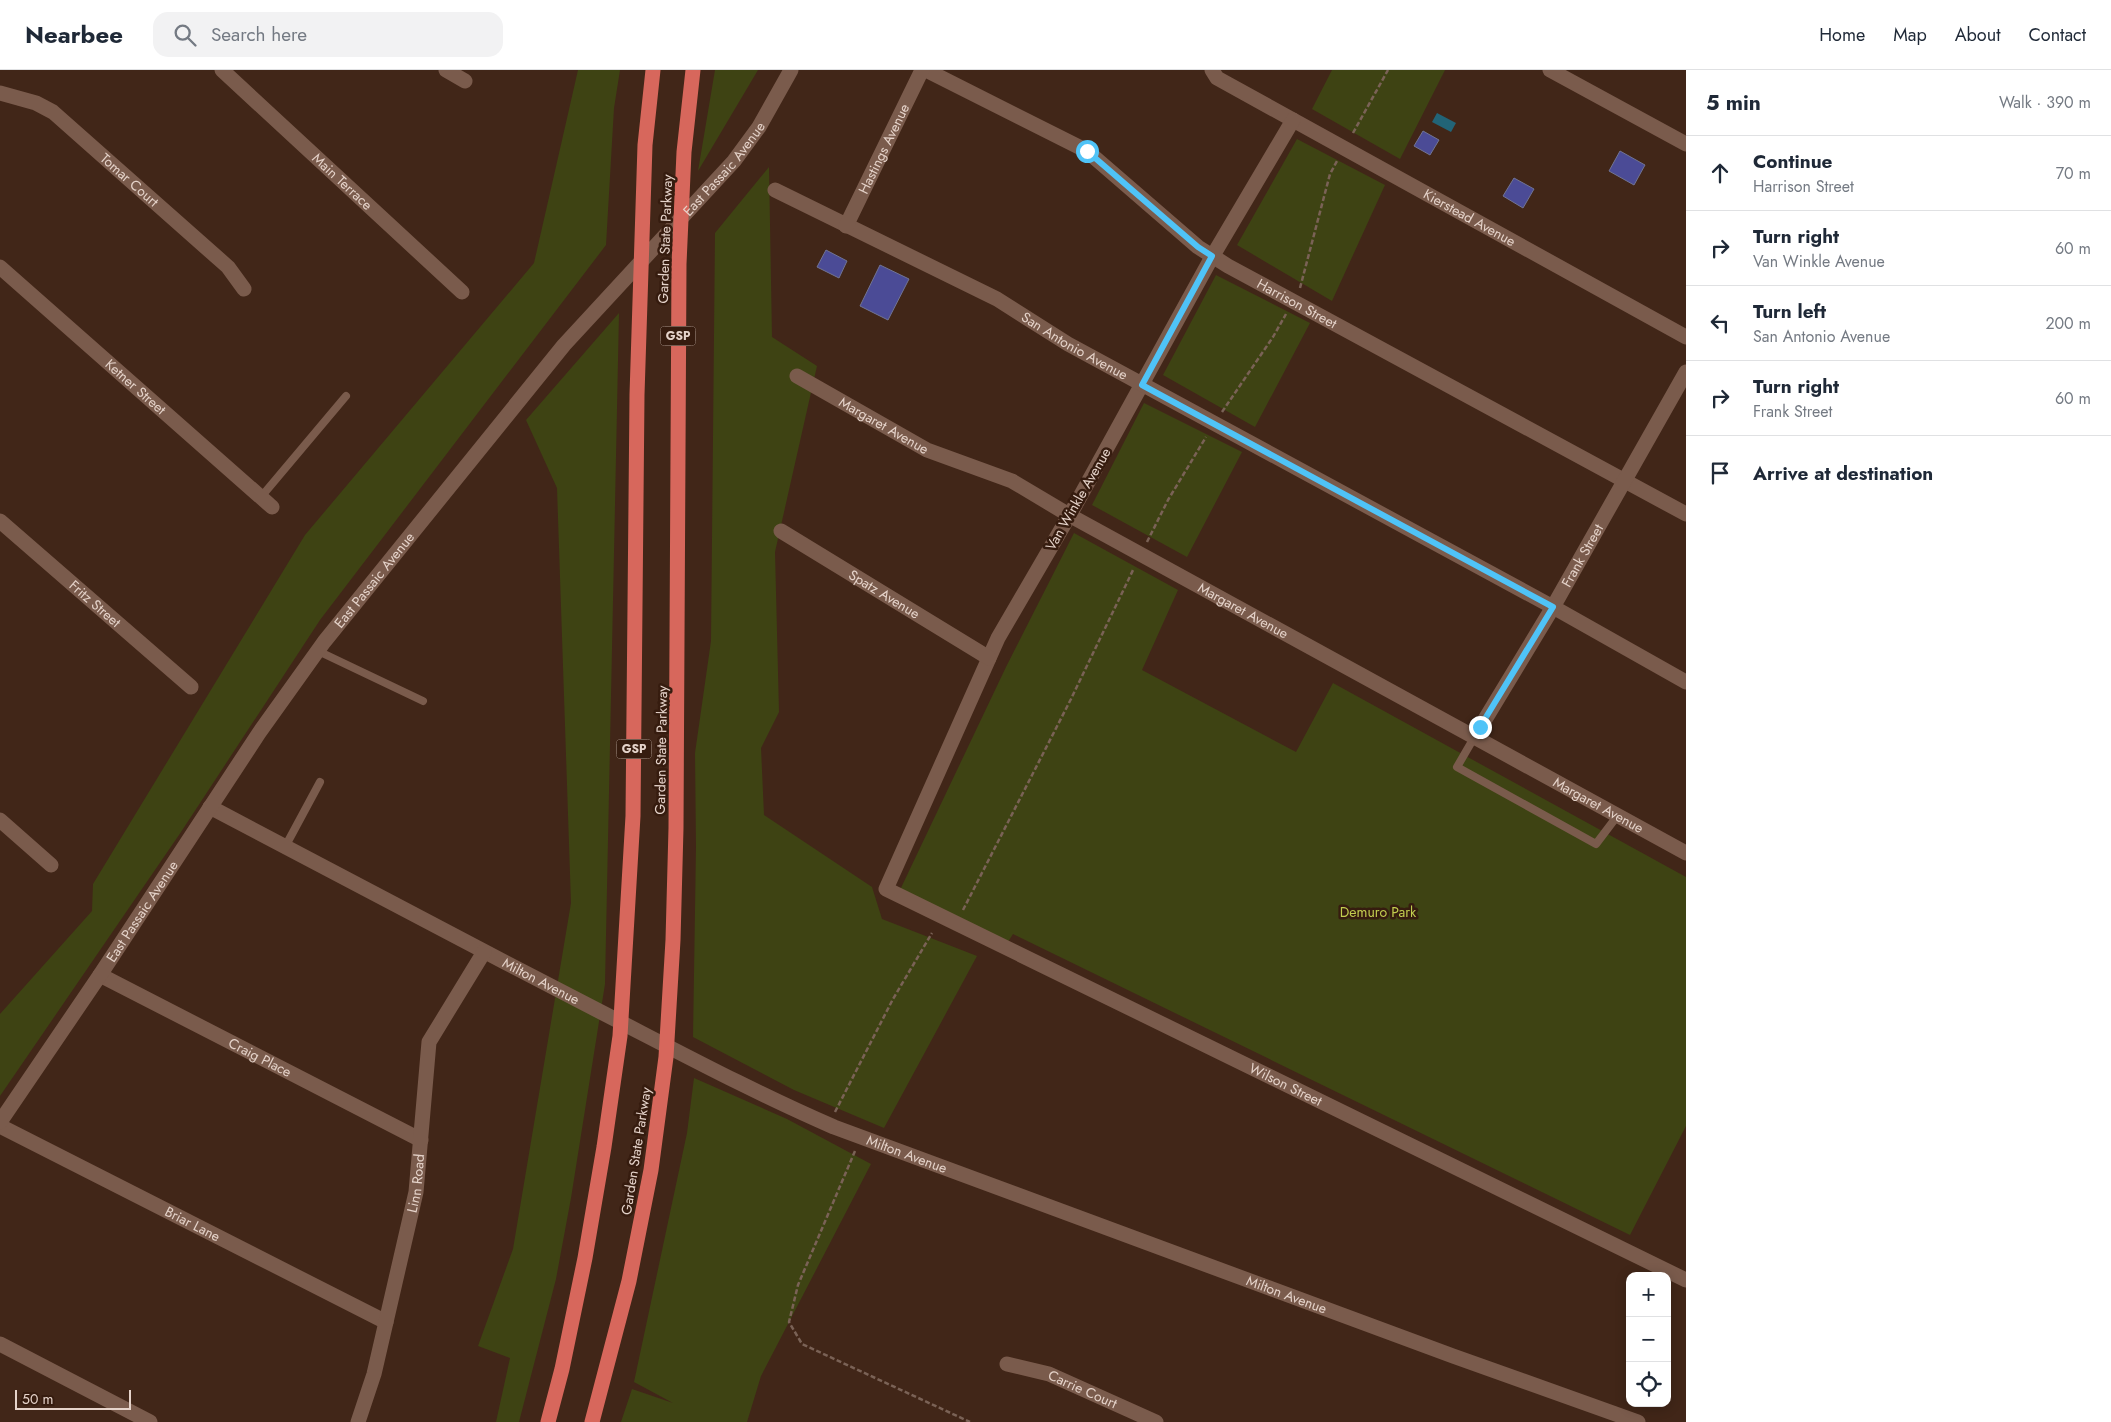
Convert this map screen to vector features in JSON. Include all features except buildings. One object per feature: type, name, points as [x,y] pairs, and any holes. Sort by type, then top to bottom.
[{"type":"highway","name":"Garden State Parkway","points":[[548,1422],[562,1369],[585,1258],[620,1036],[633,816],[637,396],[644,155],[653,70]]},
{"type":"highway","name":"Garden State Parkway","points":[[592,1422],[630,1281],[651,1170],[666,1057],[673,940],[676,828],[679,264],[684,152],[693,70]]},
{"type":"street","name":"Main Terrace","points":[[222,70],[462,292]]},
{"type":"street","points":[[446,70],[465,81]]},
{"type":"street","name":"East Passaic Avenue","points":[[0,1124],[259,733],[318,651],[564,345],[734,161],[754,134],[791,70]]},
{"type":"street","name":"Hastings Avenue","points":[[846,226],[924,70]]},
{"type":"street","name":"Harrison Street","points":[[924,70],[1087,151],[1198,247],[1212,256],[1686,514]]},
{"type":"street","name":"Kierstead Avenue","points":[[1212,70],[1217,78],[1252,98],[1686,337]]},
{"type":"street","points":[[1550,70],[1686,144]]},
{"type":"street","name":"Tomar Court","points":[[0,93],[36,103],[53,112],[228,266],[244,289]]},
{"type":"street","name":"Van Winkle Avenue","points":[[886,889],[998,638],[1142,385],[1212,256],[1293,120]]},
{"type":"street","name":"San Antonio Avenue","points":[[775,190],[997,299],[1068,344],[1553,607],[1686,682]]},
{"type":"street","name":"Ketner Street","points":[[0,266],[266,502]]},
{"type":"street","name":"Frank Street","points":[[1475,736],[1553,607],[1686,372]]},
{"type":"street","name":"Margaret Avenue","points":[[797,376],[928,450],[1012,481],[1069,515],[1686,853]]},
{"type":"street","name":"Fritz Street","points":[[0,521],[191,687]]},
{"type":"street","name":"Spatz Avenue","points":[[781,531],[989,658]]},
{"type":"street","name":"Milton Avenue","points":[[210,807],[686,1057],[834,1127],[1453,1356],[1638,1422]]},
{"type":"street","points":[[0,820],[51,865]]},
{"type":"street","name":"Wilson Street","points":[[886,889],[1686,1280]]},
{"type":"street","name":"Linn Road","points":[[358,1422],[374,1374],[416,1192],[429,1042],[484,952]]},
{"type":"street","name":"Craig Place","points":[[100,974],[421,1140]]},
{"type":"street","name":"Briar Lane","points":[[0,1124],[386,1322]]},
{"type":"street","points":[[0,1344],[150,1422]]},
{"type":"street","name":"Carrie Court","points":[[1007,1364],[1049,1374],[1156,1422]]},
{"type":"lane","points":[[266,502],[346,396]]},
{"type":"lane","points":[[318,651],[423,701]]},
{"type":"lane","points":[[1475,736],[1457,768],[1596,844],[1618,815]]},
{"type":"lane","points":[[285,847],[320,782]]},
{"type":"path","points":[[1352,134],[1388,70]]},
{"type":"path","points":[[1300,288],[1330,174],[1338,159]]},
{"type":"path","points":[[1222,412],[1273,337],[1288,310]]},
{"type":"path","points":[[1147,543],[1168,500],[1206,437]]},
{"type":"path","points":[[955,923],[1071,699],[1136,565]]},
{"type":"path","points":[[834,1113],[893,999],[932,933]]},
{"type":"path","points":[[857,1148],[798,1285],[788,1322],[802,1344],[970,1422]]},
{"type":"green space","points":[[578,70],[620,70],[614,108],[606,245],[320,620],[181,832],[0,1096],[0,1014],[92,911],[93,884],[305,535],[534,263]]},
{"type":"green space","points":[[715,70],[758,70],[698,171]]},
{"type":"green space","points":[[1332,70],[1445,70],[1400,159],[1312,109]]},
{"type":"green space","points":[[1297,139],[1385,185],[1332,301],[1237,245]]},
{"type":"green space","points":[[769,167],[772,337],[817,366],[775,552],[779,712],[761,748],[764,815],[872,887],[882,919],[977,956],[884,1128],[794,1090],[693,1037],[696,847],[695,753],[711,641],[715,233]]},
{"type":"green space","points":[[1216,275],[1310,323],[1255,427],[1163,375]]},
{"type":"green space","points":[[619,313],[605,984],[571,1198],[556,1279],[519,1422],[496,1422],[510,1358],[478,1346],[513,1249],[571,903],[557,488],[526,420]]},
{"type":"green space","points":[[1144,403],[1242,452],[1187,557],[1092,505]]},
{"type":"green space","name":"Demuro Park","points":[[1074,533],[1178,590],[1142,670],[1296,752],[1333,683],[1686,877],[1686,1126],[1630,1235],[1013,934],[1008,942],[900,890],[1006,667]]},
{"type":"green space","points":[[694,1078],[787,1119],[871,1164],[761,1376],[747,1422],[621,1422],[632,1389],[673,1403],[634,1382],[687,1133]]},
{"type":"water","points":[[1437,113],[1456,123],[1451,132],[1432,122]]},
{"type":"route","points":[[1087,151],[1198,247],[1212,256],[1142,385],[1553,607],[1480,727]]}]
